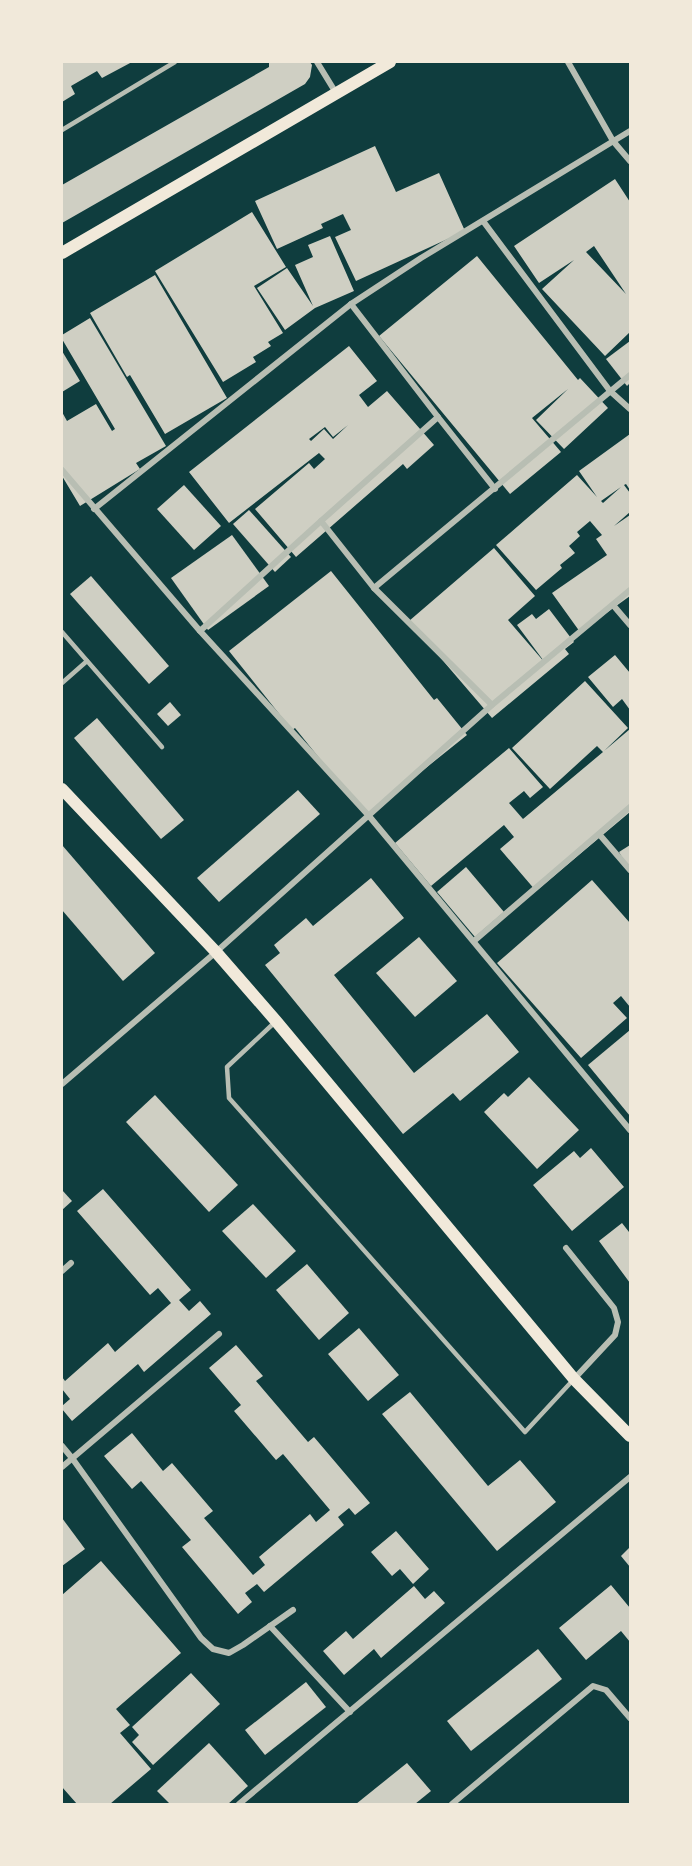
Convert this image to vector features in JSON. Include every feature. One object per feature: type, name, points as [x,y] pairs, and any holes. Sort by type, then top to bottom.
[{"type":"main road","points":[[62,253],[390,62]]},
{"type":"main road","points":[[62,789],[216,952],[574,1379],[630,1436]]},
{"type":"street","points":[[317,62],[336,93]]},
{"type":"street","points":[[568,62],[613,141],[630,161]]},
{"type":"street","points":[[94,509],[351,304],[421,258],[630,131]]},
{"type":"street","points":[[483,221],[610,391],[630,409]]},
{"type":"street","points":[[351,304],[495,489]]},
{"type":"street","points":[[374,588],[630,375]]},
{"type":"street","points":[[200,631],[438,417]]},
{"type":"street","points":[[62,470],[200,631],[369,816],[630,1130]]},
{"type":"street","points":[[321,521],[374,588],[492,705]]},
{"type":"street","points":[[62,1083],[216,952],[492,705],[630,590]]},
{"type":"street","points":[[614,605],[630,625]]},
{"type":"street","points":[[474,941],[630,807]]},
{"type":"street","points":[[599,834],[630,870]]},
{"type":"street","points":[[566,1248],[614,1308],[618,1322],[615,1335],[574,1379]]},
{"type":"street","points":[[62,1271],[71,1263]]},
{"type":"street","points":[[62,1467],[219,1334]]},
{"type":"street","points":[[62,1446],[201,1638],[213,1649],[229,1653],[293,1610]]},
{"type":"street","points":[[239,1804],[630,1477]]},
{"type":"street","points":[[270,1626],[350,1712]]},
{"type":"street","points":[[452,1804],[593,1686],[606,1690],[630,1718]]},
{"type":"lane","points":[[62,130],[175,62]]},
{"type":"lane","points":[[62,632],[162,747]]},
{"type":"lane","points":[[62,683],[87,661]]},
{"type":"lane","points":[[276,1021],[227,1067],[230,1098],[525,1432],[574,1379]]},
{"type":"building","points":[[62,62],[132,62],[102,78],[97,71],[71,86],[75,94],[62,102]]},
{"type":"building","points":[[269,62],[310,62],[312,65],[310,77],[305,84],[62,223],[62,185],[269,67]]},
{"type":"building","points":[[375,146],[396,192],[439,173],[465,231],[356,281],[335,237],[351,230],[343,214],[321,224],[323,228],[277,249],[255,201]]},
{"type":"building","points":[[615,179],[630,202],[630,332],[605,356],[542,289],[574,260],[539,283],[514,246]],"holes":[[[594,246],[626,294],[586,252]]]},
{"type":"building","points":[[252,212],[286,267],[254,286],[283,333],[268,342],[271,346],[253,357],[256,362],[223,382],[155,271]]},
{"type":"building","points":[[330,236],[354,291],[315,308],[285,330],[257,288],[287,268],[313,306],[295,265],[313,257],[308,245]]},
{"type":"building","points":[[477,256],[578,380],[580,378],[608,408],[564,449],[536,420],[568,389],[532,418],[561,452],[510,494],[379,336]]},
{"type":"building","points":[[155,275],[227,398],[165,434],[130,375],[127,377],[90,313]]},
{"type":"building","points":[[90,318],[166,446],[136,463],[140,469],[80,506],[62,476],[62,412],[67,421],[96,404],[112,431],[115,429],[62,339],[62,335]]},
{"type":"building","points":[[630,341],[630,383],[627,386],[606,359]]},
{"type":"building","points":[[349,346],[377,381],[359,395],[368,407],[387,391],[434,445],[407,469],[403,464],[296,557],[255,509],[309,463],[314,469],[325,459],[319,453],[229,523],[189,472]],"holes":[[[348,425],[333,439],[324,429],[311,441],[309,439],[325,427],[333,437]]]},
{"type":"building","points":[[62,351],[80,381],[62,392]]},
{"type":"building","points":[[630,434],[630,490],[626,484],[624,485],[630,493],[630,512],[614,526],[630,515],[630,596],[580,632],[552,593],[607,555],[596,539],[602,535],[590,521],[577,532],[580,536],[569,546],[575,553],[560,565],[562,568],[536,590],[496,545],[577,475],[597,497],[579,471]],"holes":[[[621,487],[603,503],[601,501]]]},
{"type":"building","points":[[184,485],[221,526],[194,550],[157,509]]},
{"type":"building","points":[[249,510],[291,557],[275,572],[233,524]]},
{"type":"building","points":[[232,535],[269,586],[208,630],[171,578]]},
{"type":"building","points":[[494,548],[535,596],[508,620],[546,664],[517,625],[532,614],[536,619],[549,609],[574,642],[565,649],[569,654],[492,718],[409,621]]},
{"type":"building","points":[[331,571],[434,700],[437,698],[467,735],[366,816],[295,728],[292,730],[229,651]]},
{"type":"building","points":[[91,576],[169,666],[149,684],[70,594]]},
{"type":"building","points":[[615,655],[630,673],[630,710],[622,699],[613,707],[588,677]]},
{"type":"building","points":[[585,681],[628,728],[604,751],[630,729],[630,812],[536,891],[500,849],[514,837],[504,825],[431,886],[395,843],[509,748],[543,787],[530,798],[524,791],[509,803],[523,819],[603,752],[597,746],[550,789],[512,748]]},
{"type":"building","points":[[170,702],[181,715],[168,726],[157,714]]},
{"type":"building","points":[[97,718],[184,820],[161,839],[74,738]]},
{"type":"building","points":[[298,790],[320,814],[219,902],[197,878]]},
{"type":"building","points":[[62,845],[155,953],[123,981],[62,910]]},
{"type":"building","points":[[630,845],[630,867],[628,868],[619,852]]},
{"type":"building","points":[[466,867],[504,912],[475,937],[437,892]]},
{"type":"building","points":[[371,878],[404,918],[334,975],[414,1073],[487,1014],[519,1052],[460,1101],[453,1093],[403,1134],[265,965],[280,953],[274,945],[306,918],[313,926]]},
{"type":"building","points":[[592,880],[630,923],[630,1007],[621,996],[613,1003],[627,1018],[581,1058],[497,963]]},
{"type":"building","points":[[419,937],[457,981],[415,1017],[376,973]]},
{"type":"building","points":[[630,1030],[630,1116],[588,1065]]},
{"type":"building","points":[[529,1077],[579,1130],[537,1169],[484,1112],[504,1093],[508,1097]]},
{"type":"building","points":[[155,1095],[238,1185],[209,1212],[126,1122]]},
{"type":"building","points":[[591,1148],[624,1187],[572,1231],[533,1185],[574,1151],[580,1158]]},
{"type":"building","points":[[103,1189],[191,1290],[179,1300],[189,1311],[200,1301],[211,1314],[144,1372],[138,1364],[72,1421],[62,1409],[62,1406],[70,1399],[62,1389],[62,1377],[65,1381],[108,1343],[115,1352],[171,1303],[158,1288],[150,1295],[77,1211]]},
{"type":"building","points":[[62,1190],[72,1201],[62,1210]]},
{"type":"building","points":[[253,1204],[296,1251],[266,1278],[222,1231]]},
{"type":"building","points":[[622,1223],[630,1231],[630,1283],[599,1241]]},
{"type":"building","points":[[307,1264],[349,1313],[319,1340],[276,1290]]},
{"type":"building","points":[[359,1328],[399,1375],[368,1401],[328,1354]]},
{"type":"building","points":[[236,1345],[263,1376],[256,1381],[308,1442],[314,1437],[370,1503],[355,1515],[349,1508],[338,1517],[344,1525],[264,1592],[257,1584],[245,1593],[252,1602],[238,1614],[182,1547],[191,1540],[141,1481],[132,1489],[104,1456],[132,1433],[163,1471],[172,1463],[213,1511],[204,1518],[253,1575],[265,1565],[259,1557],[310,1514],[316,1522],[330,1510],[283,1454],[276,1460],[234,1411],[241,1405],[209,1368]]},
{"type":"building","points":[[410,1392],[488,1486],[520,1460],[556,1502],[497,1551],[382,1414]]},
{"type":"building","points":[[62,1518],[85,1549],[62,1566]]},
{"type":"building","points":[[396,1531],[429,1569],[413,1584],[400,1569],[392,1576],[371,1552]]},
{"type":"building","points":[[630,1547],[630,1567],[621,1556]]},
{"type":"building","points":[[101,1561],[181,1653],[116,1709],[130,1725],[120,1733],[151,1769],[110,1804],[77,1804],[62,1787],[62,1595]]},
{"type":"building","points":[[611,1585],[630,1608],[630,1642],[621,1631],[586,1660],[559,1628]]},
{"type":"building","points":[[414,1586],[425,1599],[434,1591],[445,1603],[381,1658],[374,1649],[344,1675],[323,1651],[346,1631],[353,1639]]},
{"type":"building","points":[[538,1649],[562,1679],[471,1751],[447,1721]]},
{"type":"building","points":[[191,1673],[220,1704],[153,1765],[132,1742],[139,1735],[132,1727]]},
{"type":"building","points":[[306,1682],[326,1707],[265,1755],[245,1730]]},
{"type":"building","points":[[209,1743],[248,1786],[228,1804],[170,1804],[157,1791]]},
{"type":"building","points":[[407,1763],[431,1791],[415,1804],[356,1804]]}]
